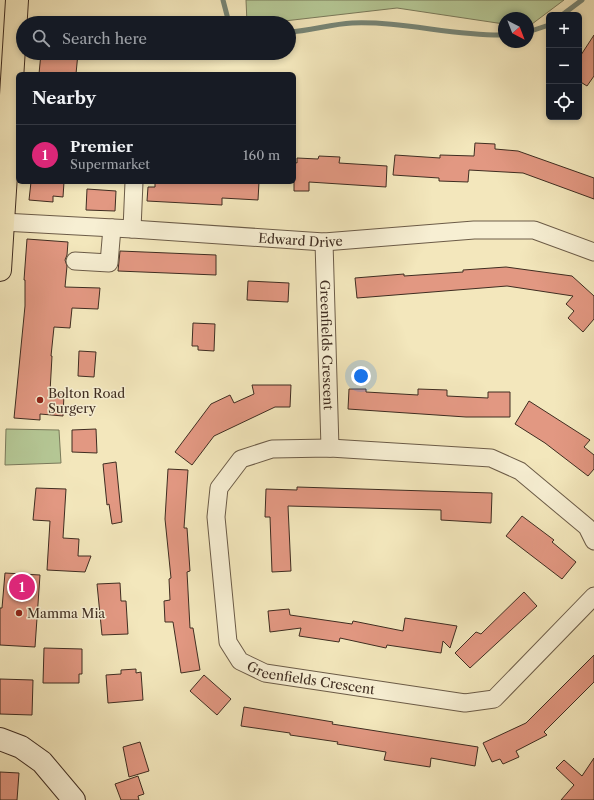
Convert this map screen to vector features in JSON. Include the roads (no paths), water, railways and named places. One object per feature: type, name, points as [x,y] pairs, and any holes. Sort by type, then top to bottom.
[{"type":"main road","points":[[0,270],[3,222],[5,130],[17,0]]},
{"type":"main road","points":[[0,739],[20,747],[42,762],[59,780],[74,800]]},
{"type":"street","points":[[132,229],[134,184]]},
{"type":"street","name":"Edward Drive","points":[[3,222],[324,242],[474,230],[534,230],[594,252]]},
{"type":"street","points":[[75,261],[109,263],[112,228]]},
{"type":"street","name":"Greenfields Crescent","points":[[324,242],[330,448]]},
{"type":"street","name":"Greenfields Crescent","points":[[594,541],[587,526],[520,471],[491,458],[330,448],[272,449],[241,459],[220,488],[216,517],[228,642],[240,661],[265,673],[465,703],[494,698],[594,596]]},
{"type":"waterway","points":[[223,0],[227,16]]},
{"type":"waterway","points":[[566,12],[582,0]]},
{"type":"waterway","points":[[296,31],[352,23],[371,23],[485,35],[498,35]]},
{"type":"waterway","points":[[534,30],[546,26]]},
{"type":"place","name":"Bolton Road Surgery","points":[[40,400]]},
{"type":"place","name":"Premier","points":[[22,587]]},
{"type":"place","name":"Mamma Mia","points":[[19,613]]}]
